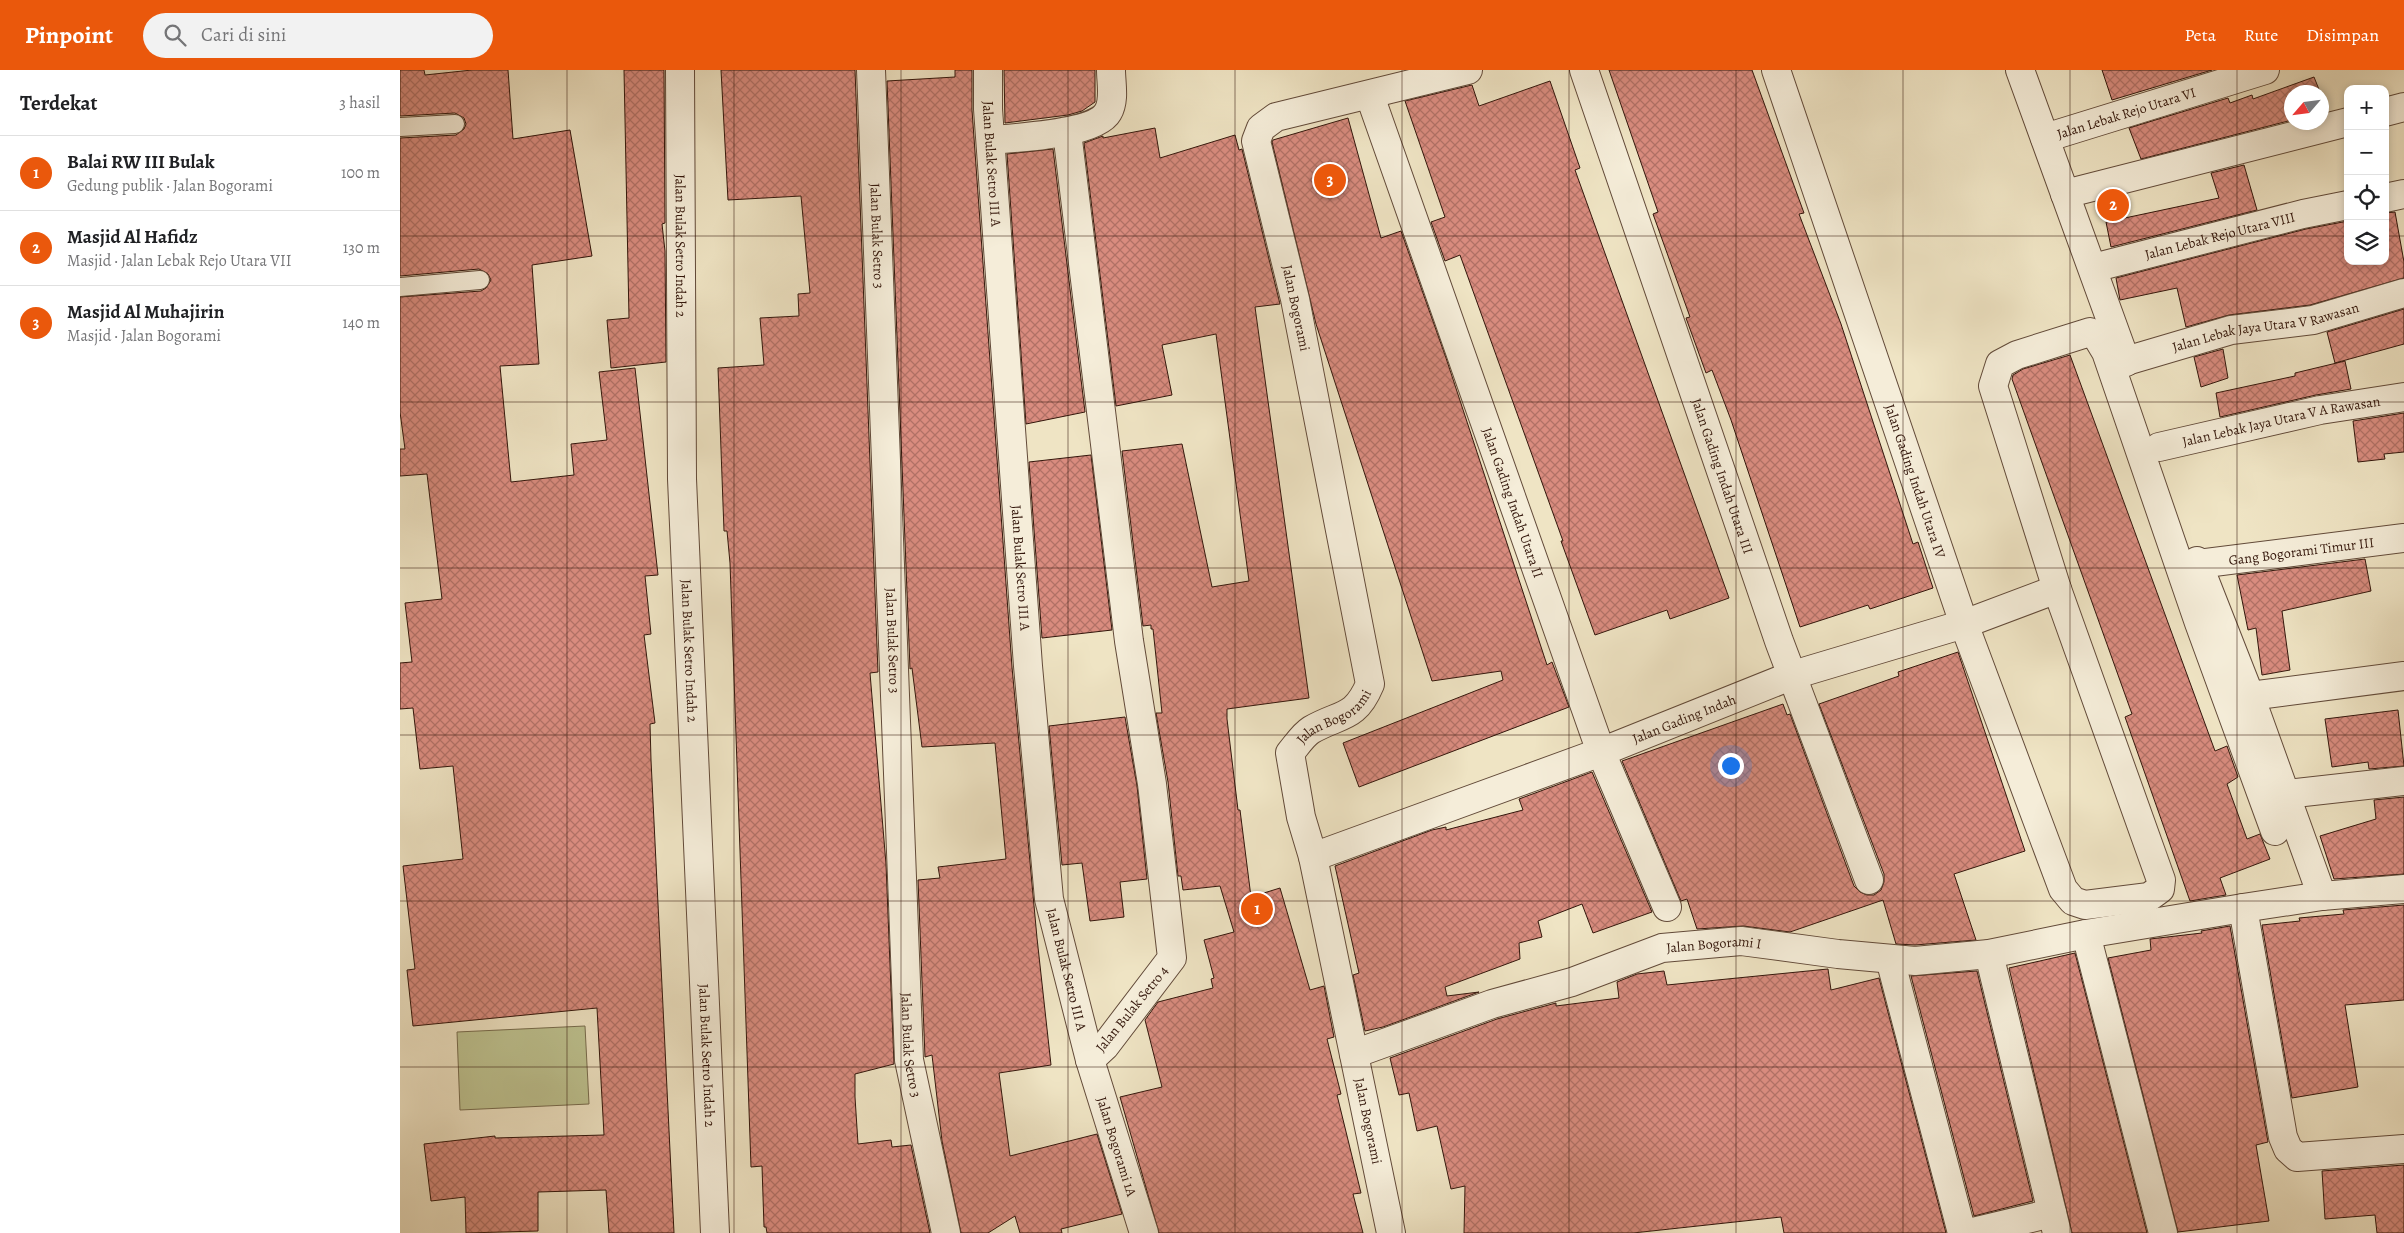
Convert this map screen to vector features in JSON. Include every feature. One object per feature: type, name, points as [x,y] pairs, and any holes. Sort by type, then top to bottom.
[{"type":"street","name":"Jalan Bulak Setro Indah 2","points":[[680,70],[682,479],[715,1233]]},
{"type":"street","name":"Jalan Bulak Setro 3","points":[[870,70],[910,1060],[943,1221]]},
{"type":"street","name":"Jalan Bulak Setro III A","points":[[988,70],[1006,382],[1028,666],[1049,899],[1090,1060]]},
{"type":"street","points":[[991,140],[1067,132],[1096,122],[1108,114],[1112,104],[1111,70]]},
{"type":"street","points":[[1370,96],[1468,70]]},
{"type":"street","name":"Jalan Gading Indah Utara III","points":[[1584,70],[1776,631],[1869,880]]},
{"type":"street","name":"Jalan Gading Indah Utara IV","points":[[1776,70],[1964,624],[2063,889],[2073,901],[2085,905],[2149,897],[2160,889],[2161,880],[2057,589]]},
{"type":"street","points":[[2020,70],[2158,447],[2198,564],[2250,696],[2322,896]]},
{"type":"street","name":"Jalan Lebak Rejo Utara VI","points":[[2045,138],[2265,70]]},
{"type":"street","name":"Jalan Bogorami","points":[[1370,96],[1276,117],[1261,128],[1256,141],[1295,299],[1370,684],[1362,701],[1350,713],[1309,731],[1290,753],[1301,817],[1313,858],[1391,1233]]},
{"type":"street","name":"Jalan Gading Indah Utara II","points":[[1370,96],[1601,752],[1667,907]]},
{"type":"street","points":[[2389,111],[2404,107]]},
{"type":"street","points":[[2065,194],[2344,123]]},
{"type":"street","name":"Jalan Bulak Setro 4","points":[[1067,132],[1128,631],[1152,784],[1172,958],[1104,1046],[1090,1060]]},
{"type":"street","points":[[2389,197],[2404,194]]},
{"type":"street","name":"Jalan Lebak Rejo Utara VIII","points":[[2093,268],[2303,214],[2344,207]]},
{"type":"street","name":"Jalan Lebak Jaya Utara V Rawasan","points":[[2126,361],[2231,330],[2313,320],[2404,293]]},
{"type":"street","points":[[2057,589],[1992,386],[2000,364],[2017,355],[2090,332],[2097,337],[2106,352],[2200,623],[2275,831]]},
{"type":"street","name":"Jalan Lebak Jaya Utara V A Rawasan","points":[[2158,447],[2320,410],[2404,397]]},
{"type":"street","name":"Gang Bogorami Timur III","points":[[2198,564],[2404,538]]},
{"type":"street","name":"Jalan Gading Indah","points":[[1313,858],[1601,752],[1793,675],[1964,624],[2057,589]]},
{"type":"street","points":[[2250,696],[2404,676]]},
{"type":"street","points":[[2286,794],[2404,781]]},
{"type":"street","name":"Jalan Bogorami I","points":[[1354,1054],[1492,1004],[1572,982],[1662,948],[1741,941],[1838,954],[1915,961],[1989,954],[2086,934],[2322,896],[2404,889]]},
{"type":"street","points":[[2243,908],[2283,1137],[2288,1149],[2298,1157],[2404,1149]]},
{"type":"street","points":[[2086,934],[2163,1233]]},
{"type":"street","points":[[1968,1233],[2054,1223],[1989,954]]},
{"type":"street","points":[[1890,959],[1962,1233]]},
{"type":"street","name":"Jalan Bogorami 1A","points":[[1090,1060],[1144,1233]]},
{"type":"lane","points":[[400,127],[455,124]]},
{"type":"lane","points":[[400,288],[480,280]]},
{"type":"green space","points":[[585,1026],[589,1104],[460,1110],[457,1032]]},
{"type":"building","points":[[400,70],[424,70],[425,75],[472,70],[508,70],[513,139],[570,130],[592,256],[532,265],[539,364],[500,366],[511,482],[574,475],[571,444],[607,440],[599,372],[635,368],[658,575],[645,576],[651,634],[644,635],[655,723],[650,724],[651,760],[674,1233],[609,1233],[606,1190],[538,1192],[538,1231],[466,1233],[465,1197],[431,1201],[424,1144],[495,1136],[495,1138],[604,1135],[597,1008],[413,1026],[407,970],[415,969],[403,866],[463,859],[453,766],[420,769],[413,708],[400,709],[400,663],[412,662],[405,603],[442,599],[427,474],[400,476],[400,449],[405,449],[400,412],[400,297],[481,291],[486,288],[491,280],[488,274],[479,269],[400,276],[400,138],[456,135],[464,129],[466,124],[464,118],[455,113],[400,116]]},
{"type":"building","points":[[624,70],[664,70],[665,223],[662,224],[665,251],[666,362],[611,368],[607,320],[629,318]]},
{"type":"building","points":[[721,70],[855,70],[878,672],[870,673],[886,864],[894,1064],[855,1074],[858,1144],[891,1140],[892,1147],[911,1145],[930,1233],[767,1233],[766,1227],[764,1227],[762,1166],[751,1167],[730,563],[727,531],[724,531],[718,368],[764,365],[760,318],[799,316],[798,294],[810,293],[801,196],[728,200]]},
{"type":"building","points":[[955,70],[972,70],[972,110],[1012,667],[1037,938],[1051,1065],[999,1073],[1010,1156],[1097,1134],[1122,1214],[1061,1229],[1062,1233],[1020,1233],[1015,1216],[988,1233],[961,1233],[942,1141],[932,1055],[925,1057],[918,880],[940,878],[938,867],[1006,859],[995,743],[922,747],[912,668],[910,669],[887,81],[955,77]]},
{"type":"building","points":[[1004,70],[1095,70],[1095,102],[1082,111],[1068,115],[1005,123]]},
{"type":"building","points":[[1609,70],[1752,70],[1804,213],[1799,214],[1841,324],[1913,544],[1918,542],[1933,588],[1870,609],[1868,605],[1800,627],[1731,420],[1712,370],[1706,373],[1686,318],[1690,317],[1653,214],[1658,212]]},
{"type":"building","points":[[2102,70],[2212,70],[2112,100]]},
{"type":"building","points":[[2314,77],[2317,85],[2292,85]]},
{"type":"building","points":[[1550,81],[1580,168],[1575,170],[1729,598],[1670,619],[1667,610],[1595,635],[1460,255],[1445,261],[1431,222],[1445,217],[1405,101],[1472,85],[1479,106]]},
{"type":"building","points":[[2284,88],[2284,122],[2141,159],[2129,128],[2228,98],[2230,103],[2252,95],[2253,99]]},
{"type":"building","points":[[1348,118],[1381,238],[1401,231],[1446,358],[1547,665],[1552,662],[1569,707],[1359,787],[1343,743],[1503,680],[1501,671],[1432,681],[1316,324],[1272,142],[1273,140]]},
{"type":"building","points":[[1155,128],[1160,158],[1235,135],[1239,150],[1242,149],[1280,304],[1255,307],[1309,698],[1227,709],[1227,719],[1251,897],[1280,888],[1310,990],[1324,986],[1334,1037],[1327,1039],[1341,1094],[1337,1095],[1361,1193],[1353,1194],[1363,1233],[1159,1233],[1120,1097],[1162,1087],[1145,1020],[1158,1002],[1213,988],[1211,979],[1214,978],[1204,940],[1234,932],[1220,886],[1183,890],[1181,876],[1178,876],[1168,782],[1156,713],[1162,713],[1153,629],[1151,629],[1151,625],[1143,626],[1122,451],[1182,444],[1212,587],[1249,581],[1216,334],[1162,345],[1172,395],[1116,406],[1084,143],[1103,136],[1103,138]]},
{"type":"building","points":[[1053,149],[1085,412],[1026,424],[1007,154]]},
{"type":"building","points":[[2244,165],[2257,210],[2111,247],[2106,222],[2219,198],[2211,173]]},
{"type":"building","points":[[2395,212],[2404,262],[2404,278],[2310,305],[2229,315],[2186,327],[2177,288],[2120,300],[2116,278],[2306,229],[2344,222],[2344,265],[2389,265],[2389,213]]},
{"type":"building","points":[[2404,309],[2404,344],[2335,363],[2327,332]]},
{"type":"building","points":[[2223,349],[2228,378],[2201,387],[2194,357]]},
{"type":"building","points":[[2070,355],[2215,751],[2227,746],[2238,777],[2227,784],[2247,839],[2260,834],[2270,859],[2220,878],[2226,895],[2190,901],[2125,717],[2132,714],[2012,379],[2013,375],[2023,369]]},
{"type":"building","points":[[2345,361],[2351,389],[2220,417],[2216,393],[2295,376],[2295,373]]},
{"type":"building","points":[[2404,413],[2404,452],[2384,454],[2385,459],[2358,462],[2353,421]]},
{"type":"building","points":[[1091,455],[1112,630],[1042,638],[1029,462]]},
{"type":"building","points":[[2365,559],[2371,591],[2282,611],[2290,670],[2262,675],[2256,628],[2248,630],[2237,575]]},
{"type":"building","points":[[1958,652],[2025,851],[1954,874],[1976,940],[1915,945],[1896,944],[1883,900],[1790,932],[1743,926],[1697,929],[1687,899],[1681,901],[1622,761],[1783,704],[1787,715],[1790,714],[1854,886],[1860,892],[1874,895],[1881,890],[1884,874],[1819,704],[1899,676],[1898,672]]},
{"type":"building","points":[[2398,710],[2404,766],[2369,769],[2368,762],[2332,767],[2325,719]]},
{"type":"building","points":[[1125,717],[1137,786],[1147,879],[1120,882],[1124,917],[1090,921],[1082,863],[1062,865],[1049,726]]},
{"type":"building","points":[[1592,772],[1652,912],[1593,933],[1582,904],[1538,921],[1542,937],[1519,943],[1520,959],[1445,987],[1447,996],[1479,992],[1383,1027],[1365,1031],[1353,975],[1359,973],[1335,866],[1432,830],[1446,827],[1446,830],[1523,810],[1519,799]]},
{"type":"building","points":[[2404,797],[2404,874],[2334,879],[2320,836],[2376,819],[2374,800]]},
{"type":"building","points":[[2404,905],[2404,1000],[2345,1005],[2358,1087],[2292,1098],[2262,925],[2300,921],[2299,918],[2344,914],[2343,910]]},
{"type":"building","points":[[2230,926],[2268,1142],[2256,1145],[2269,1221],[2178,1232],[2108,958],[2151,950],[2150,939],[2202,933],[2201,931]]},
{"type":"building","points":[[2075,953],[2147,1233],[2072,1233],[2009,968]]},
{"type":"building","points":[[1828,969],[1831,990],[1879,978],[1946,1233],[1784,1233],[1781,1217],[1633,1233],[1464,1233],[1465,1186],[1451,1189],[1437,1126],[1417,1131],[1409,1093],[1399,1095],[1390,1058],[1497,1019],[1556,1003],[1556,1006],[1619,998],[1617,982],[1637,974],[1664,971],[1667,985]]},
{"type":"building","points":[[1977,971],[2033,1201],[1974,1216],[1911,976]]},
{"type":"building","points":[[2404,1165],[2404,1233],[2377,1233],[2375,1215],[2325,1219],[2322,1171]]},
{"type":"place","name":"Masjid Al Muhajirin","points":[[1330,180]]},
{"type":"place","name":"Masjid Al Hafidz","points":[[2113,205]]},
{"type":"place","name":"Balai RW III Bulak","points":[[1257,909]]}]
